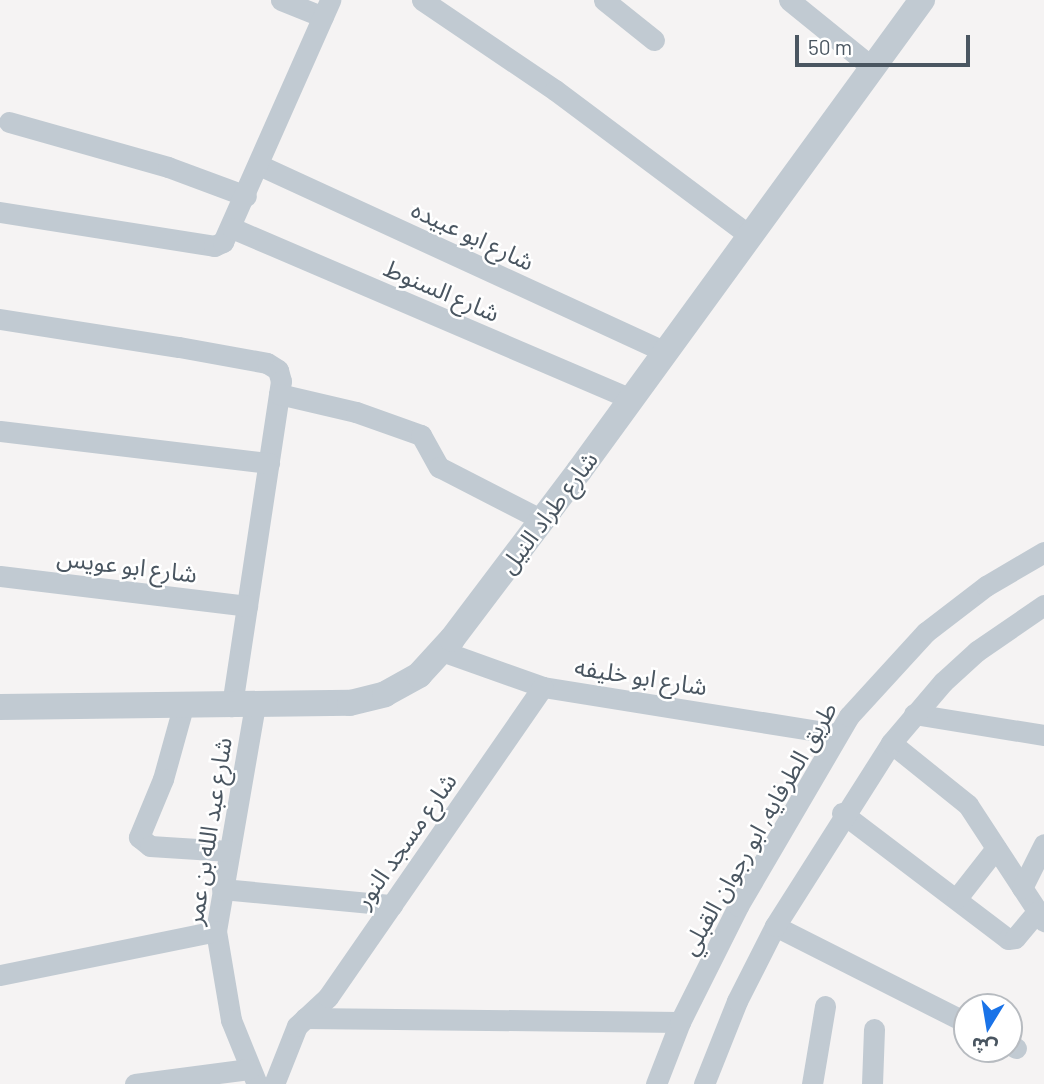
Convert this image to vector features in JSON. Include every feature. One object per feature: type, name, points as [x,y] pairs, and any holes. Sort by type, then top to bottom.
[{"type":"street","points":[[0,212],[214,246],[232,228],[326,8],[281,0]]},
{"type":"street","points":[[422,0],[555,90],[750,236]]},
{"type":"street","points":[[604,0],[654,40]]},
{"type":"street","points":[[789,0],[873,68]]},
{"type":"street","name":"شارع طراد النيل","points":[[0,707],[350,703],[385,694],[419,675],[442,651],[542,520],[922,0]]},
{"type":"street","points":[[9,122],[168,167],[246,196]]},
{"type":"street","name":"شارع ابو عبيده","points":[[259,165],[666,352]]},
{"type":"street","name":"شارع السنوط","points":[[232,228],[631,400]]},
{"type":"street","points":[[0,319],[267,363],[281,375],[279,394],[356,412],[421,435],[439,467],[542,520]]},
{"type":"street","name":"شارع عبد الله بن عمر","points":[[253,1076],[232,1020],[216,930],[229,851],[244,706],[247,606],[279,394]]},
{"type":"street","points":[[0,431],[269,463]]},
{"type":"street","name":"طريق الطرفايه, ابو رجوان القبلي","points":[[656,1084],[680,1022],[738,906],[837,734],[873,687],[926,632],[986,586],[1044,552]]},
{"type":"street","name":"شارع ابو عويس","points":[[0,576],[247,606]]},
{"type":"street","points":[[704,1084],[737,1001],[775,926],[842,813],[891,743],[914,713],[977,651],[1044,605]]},
{"type":"street","name":"شارع ابو خليفه","points":[[442,651],[544,687],[837,734]]},
{"type":"street","name":"شارع مسجد النور","points":[[274,1084],[290,1037],[304,1018],[328,998],[544,687]]},
{"type":"street","points":[[183,707],[140,842],[229,851]]},
{"type":"street","points":[[914,713],[1044,735]]},
{"type":"street","points":[[842,813],[1009,939],[1041,917],[957,792],[891,743]]},
{"type":"street","points":[[1022,888],[1044,844]]},
{"type":"street","points":[[957,898],[996,848]]},
{"type":"street","points":[[222,888],[392,905]]},
{"type":"street","points":[[775,926],[953,1016]]},
{"type":"street","points":[[0,975],[216,930]]},
{"type":"street","points":[[812,1084],[825,1006]]},
{"type":"street","points":[[304,1018],[680,1022]]},
{"type":"street","points":[[872,1084],[874,1029]]},
{"type":"street","points":[[135,1084],[253,1076]]}]
